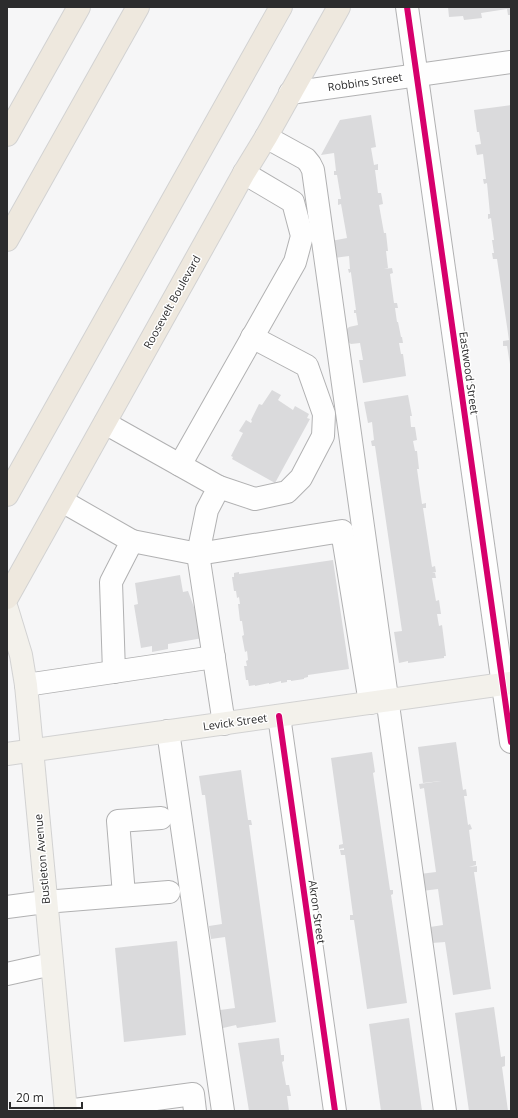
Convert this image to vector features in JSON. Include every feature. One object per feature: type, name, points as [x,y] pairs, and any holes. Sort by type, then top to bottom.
[{"type":"highway","points":[[7,135],[79,7]]},
{"type":"highway","points":[[7,240],[138,7]]},
{"type":"highway","points":[[7,495],[282,7]]},
{"type":"highway","name":"Roosevelt Boulevard","points":[[7,598],[244,173],[266,137],[339,7]]},
{"type":"main road","name":"Bustleton Avenue","points":[[7,609],[21,654],[26,685],[33,751],[45,902],[67,1111]]},
{"type":"main road","name":"Levick Street","points":[[7,754],[507,684]]},
{"type":"street","name":"Eastwood Street","points":[[407,7],[507,684],[511,742]]},
{"type":"street","name":"Robbins Street","points":[[290,93],[511,62]]},
{"type":"street","points":[[266,137],[306,159],[313,170],[379,702],[445,1111]]},
{"type":"street","points":[[180,464],[295,262],[302,236],[293,202],[244,173]]},
{"type":"street","points":[[105,423],[219,487],[255,499],[287,492],[301,478],[323,436],[324,414],[307,366],[252,337]]},
{"type":"street","points":[[219,487],[207,510],[198,554],[224,724]]},
{"type":"street","points":[[62,501],[132,541],[198,554],[342,531],[379,702]]},
{"type":"street","points":[[114,672],[111,582],[132,541]]},
{"type":"street","points":[[26,685],[214,657]]},
{"type":"street","name":"Akron Street","points":[[279,716],[335,1111]]},
{"type":"street","points":[[168,732],[223,1111]]},
{"type":"street","points":[[124,895],[118,821],[161,818]]},
{"type":"street","points":[[7,907],[45,902],[169,892]]},
{"type":"street","points":[[7,974],[52,964]]},
{"type":"street","points":[[67,1111],[140,1106],[193,1094],[195,1111]]},
{"type":"building","points":[[448,7],[511,7],[511,15],[508,15],[507,9],[481,13],[482,18],[464,20],[463,16],[449,17]]},
{"type":"building","points":[[511,105],[510,364],[507,346],[503,346],[503,341],[509,340],[497,259],[493,259],[492,253],[494,253],[492,240],[494,240],[491,218],[488,219],[488,214],[490,214],[487,183],[484,184],[483,179],[486,179],[483,154],[477,155],[475,145],[481,144],[479,132],[477,132],[474,110]]},
{"type":"building","points":[[371,115],[376,147],[371,148],[374,165],[378,164],[378,170],[375,170],[378,193],[381,193],[383,204],[379,205],[384,233],[386,233],[388,251],[386,251],[388,268],[384,269],[392,268],[393,273],[390,274],[394,303],[397,303],[398,308],[395,308],[403,343],[399,343],[401,354],[403,354],[406,376],[363,383],[359,360],[363,360],[360,343],[351,344],[348,342],[346,330],[349,327],[358,325],[356,313],[354,313],[354,310],[356,310],[351,272],[349,273],[348,269],[350,269],[349,256],[334,258],[331,241],[347,238],[341,204],[338,205],[338,199],[341,199],[337,175],[334,175],[334,171],[336,171],[334,153],[321,155],[340,120]]},
{"type":"building","points":[[272,390],[281,395],[278,400],[293,410],[295,406],[309,414],[307,418],[310,419],[275,483],[232,459],[233,457],[231,456],[243,433],[239,431],[246,420],[251,423],[259,404],[262,405]]},
{"type":"building","points":[[408,395],[412,416],[410,416],[411,427],[415,427],[417,440],[413,441],[415,451],[417,451],[419,469],[417,469],[422,504],[426,503],[426,508],[423,508],[432,567],[435,566],[436,572],[432,573],[435,573],[436,578],[432,578],[436,601],[439,600],[441,614],[437,614],[439,626],[442,625],[446,656],[444,656],[444,658],[399,663],[394,632],[402,631],[375,446],[372,446],[371,441],[374,440],[372,422],[368,423],[364,402]]},
{"type":"building","points":[[333,560],[349,669],[308,675],[308,677],[304,679],[291,681],[287,680],[287,682],[281,683],[281,681],[249,686],[248,680],[246,680],[244,666],[247,666],[247,651],[245,652],[242,636],[244,635],[242,621],[240,621],[238,604],[240,604],[239,597],[237,598],[236,591],[234,591],[232,577],[234,577],[234,573],[239,572],[239,574]]},
{"type":"building","points":[[180,575],[183,592],[188,591],[195,610],[199,609],[203,638],[168,644],[168,649],[152,652],[152,646],[141,648],[134,605],[138,604],[135,583]]},
{"type":"building","points":[[456,742],[463,790],[466,789],[467,796],[464,796],[468,825],[470,824],[472,829],[469,830],[473,861],[476,861],[476,865],[469,867],[477,866],[477,872],[474,872],[491,989],[453,995],[445,942],[432,943],[432,939],[430,938],[430,927],[443,925],[438,889],[422,891],[420,874],[436,872],[424,788],[420,789],[419,784],[441,781],[423,783],[418,747]]},
{"type":"building","points":[[372,752],[375,772],[373,773],[390,890],[393,890],[393,894],[391,895],[407,1003],[367,1009],[354,920],[350,920],[350,915],[353,915],[345,855],[341,855],[340,850],[344,850],[344,848],[339,849],[339,845],[343,844],[331,758]]},
{"type":"building","points":[[241,770],[248,820],[251,820],[252,825],[249,825],[276,1022],[237,1028],[236,1025],[223,1028],[220,1010],[235,1008],[225,937],[211,939],[209,926],[222,924],[205,795],[202,795],[199,776]]},
{"type":"building","points":[[177,941],[186,1035],[124,1042],[115,948]]},
{"type":"building","points":[[494,1007],[501,1057],[505,1056],[505,1066],[502,1067],[508,1111],[469,1111],[455,1013]]},
{"type":"building","points":[[409,1018],[422,1111],[381,1111],[369,1024]]},
{"type":"building","points":[[279,1038],[281,1055],[284,1055],[284,1061],[282,1062],[286,1085],[289,1085],[291,1096],[287,1096],[289,1111],[249,1111],[238,1043]]},
{"type":"cycle path","points":[[407,7],[511,742]]},
{"type":"cycle path","points":[[279,716],[335,1111]]}]
